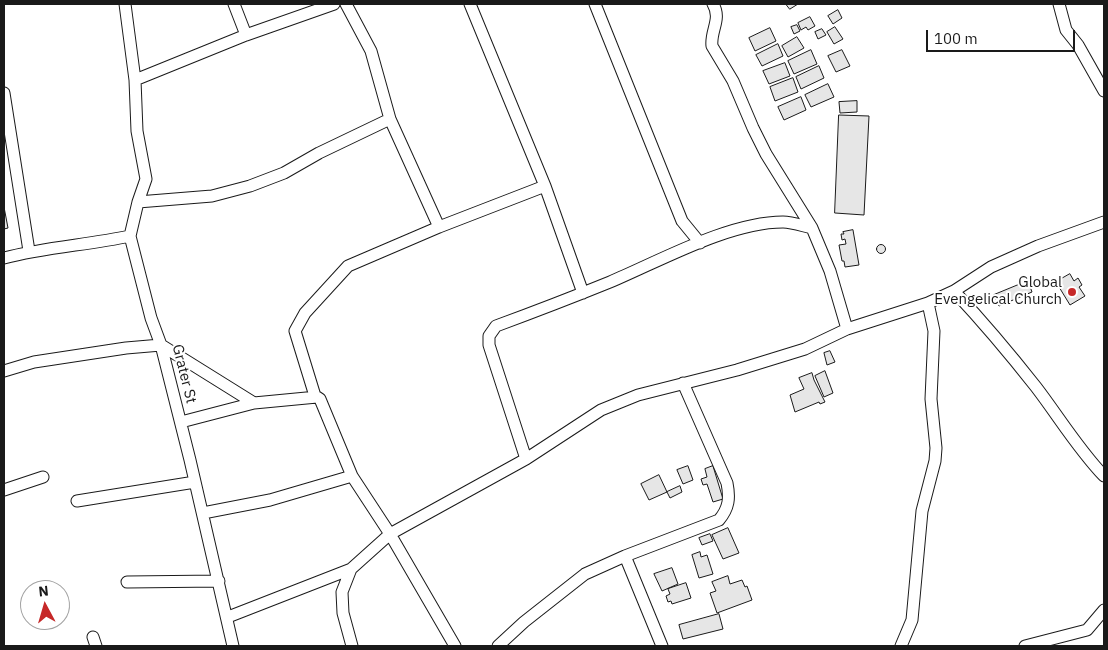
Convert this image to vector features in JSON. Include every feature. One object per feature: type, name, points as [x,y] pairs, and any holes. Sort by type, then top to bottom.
[{"type":"street","points":[[4,258],[29,251],[92,244],[130,236],[146,179],[137,130],[135,80],[125,4]]},
{"type":"street","points":[[234,4],[246,35]]},
{"type":"street","points":[[135,80],[246,35],[334,4]]},
{"type":"street","points":[[346,4],[371,52],[390,119],[439,227]]},
{"type":"street","points":[[470,4],[546,186],[583,293]]},
{"type":"street","points":[[595,4],[682,221],[700,243]]},
{"type":"street","points":[[713,4],[718,16],[711,41],[712,46],[733,81],[766,154],[812,228],[830,272],[847,329]]},
{"type":"street","points":[[1059,4],[1066,30],[1078,45],[1104,91]]},
{"type":"street","points":[[4,93],[29,251]]},
{"type":"street","points":[[138,202],[212,196],[250,186],[284,173],[319,153],[390,119]]},
{"type":"street","points":[[315,396],[295,331],[305,313],[348,266],[439,227],[546,186]]},
{"type":"street","points":[[526,459],[489,345],[489,336],[496,326],[583,293],[729,232],[760,224],[784,222],[812,228]]},
{"type":"street","points":[[228,617],[351,568],[390,534],[526,459],[601,410],[638,395],[737,370],[805,349],[847,329],[928,303],[954,291],[991,267],[1038,246],[1104,222]]},
{"type":"street","name":"Grater St","points":[[130,236],[181,422],[228,617],[233,646]]},
{"type":"street","points":[[954,291],[1025,374],[1074,442],[1104,476]]},
{"type":"street","points":[[901,646],[912,620],[922,511],[936,462],[931,399],[934,331],[928,303]]},
{"type":"street","points":[[4,371],[34,362],[126,348],[161,345],[254,402]]},
{"type":"street","points":[[498,646],[524,622],[586,574],[625,556],[719,520],[726,511],[730,498],[727,483],[683,383]]},
{"type":"street","points":[[181,422],[254,402],[315,396],[320,399],[352,476],[390,534],[454,646]]},
{"type":"street","points":[[203,513],[270,500],[352,476]]},
{"type":"street","points":[[4,490],[43,477]]},
{"type":"street","points":[[77,501],[195,482]]},
{"type":"street","points":[[625,556],[662,646]]},
{"type":"street","points":[[351,568],[342,592],[343,612],[352,646]]},
{"type":"street","points":[[127,582],[219,581]]},
{"type":"street","points":[[1025,646],[1087,630],[1104,610]]},
{"type":"building","points":[[786,4],[798,4],[790,9]]},
{"type":"building","points":[[838,10],[842,18],[833,24],[828,16]]},
{"type":"building","points":[[810,17],[815,26],[808,30],[806,27],[801,30],[798,23]]},
{"type":"building","points":[[797,25],[800,31],[794,34],[791,27]]},
{"type":"building","points":[[835,27],[843,39],[834,44],[827,32]]},
{"type":"building","points":[[770,28],[776,41],[755,51],[749,38]]},
{"type":"building","points":[[822,29],[826,35],[818,39],[815,32]]},
{"type":"building","points":[[797,37],[804,48],[788,57],[782,46]]},
{"type":"building","points":[[778,44],[783,56],[762,66],[756,55]]},
{"type":"building","points":[[811,50],[817,64],[794,74],[788,61]]},
{"type":"building","points":[[842,50],[850,66],[836,72],[828,56]]},
{"type":"building","points":[[785,63],[790,76],[769,84],[763,71]]},
{"type":"building","points":[[819,66],[824,78],[801,89],[796,77]]},
{"type":"building","points":[[793,78],[798,92],[775,101],[770,87]]},
{"type":"building","points":[[828,84],[834,97],[811,107],[805,95]]},
{"type":"building","points":[[801,97],[806,110],[784,120],[778,107]]},
{"type":"building","points":[[857,101],[857,112],[840,113],[839,102]]},
{"type":"building","points":[[839,115],[869,116],[864,215],[835,213]]},
{"type":"building","points":[[4,207],[8,228],[4,229]]},
{"type":"building","points":[[853,230],[859,265],[845,267],[839,245],[846,244],[845,239],[842,240],[841,234]]},
{"type":"building","points":[[881,245],[885,249],[881,253],[877,249]]},
{"type":"building","name":"Global Evengelical Church","points":[[1070,274],[1074,281],[1078,278],[1082,285],[1079,287],[1085,296],[1070,305],[1056,282]]},
{"type":"building","points":[[1028,281],[1032,292],[999,306],[994,295]]},
{"type":"building","points":[[830,351],[835,362],[827,365],[824,353]]},
{"type":"building","points":[[825,371],[833,393],[824,397],[815,376]]},
{"type":"building","points":[[812,373],[825,402],[820,404],[819,402],[795,412],[790,395],[804,389],[799,378]]},
{"type":"building","points":[[688,466],[693,480],[683,484],[677,470]]},
{"type":"building","points":[[713,466],[723,499],[713,502],[707,484],[703,485],[701,479],[707,477],[705,469]]},
{"type":"building","points":[[659,475],[667,492],[649,500],[641,484]]},
{"type":"building","points":[[680,486],[682,492],[670,498],[667,492]]},
{"type":"building","points":[[728,528],[739,553],[723,559],[712,535]]},
{"type":"building","points":[[710,534],[713,541],[702,545],[699,538]]},
{"type":"building","points":[[700,552],[701,557],[707,555],[713,574],[699,578],[692,555]]},
{"type":"building","points":[[672,568],[678,584],[662,591],[654,574]]},
{"type":"building","points":[[728,576],[730,584],[742,580],[745,587],[747,586],[752,600],[717,613],[710,593],[716,591],[712,582]]},
{"type":"building","points":[[686,583],[691,598],[672,604],[671,601],[668,602],[666,596],[670,594],[668,589]]},
{"type":"building","points":[[719,614],[723,629],[683,639],[679,625]]},
{"type":"place","name":"Global Evengelical Church","points":[[1072,292]]}]
